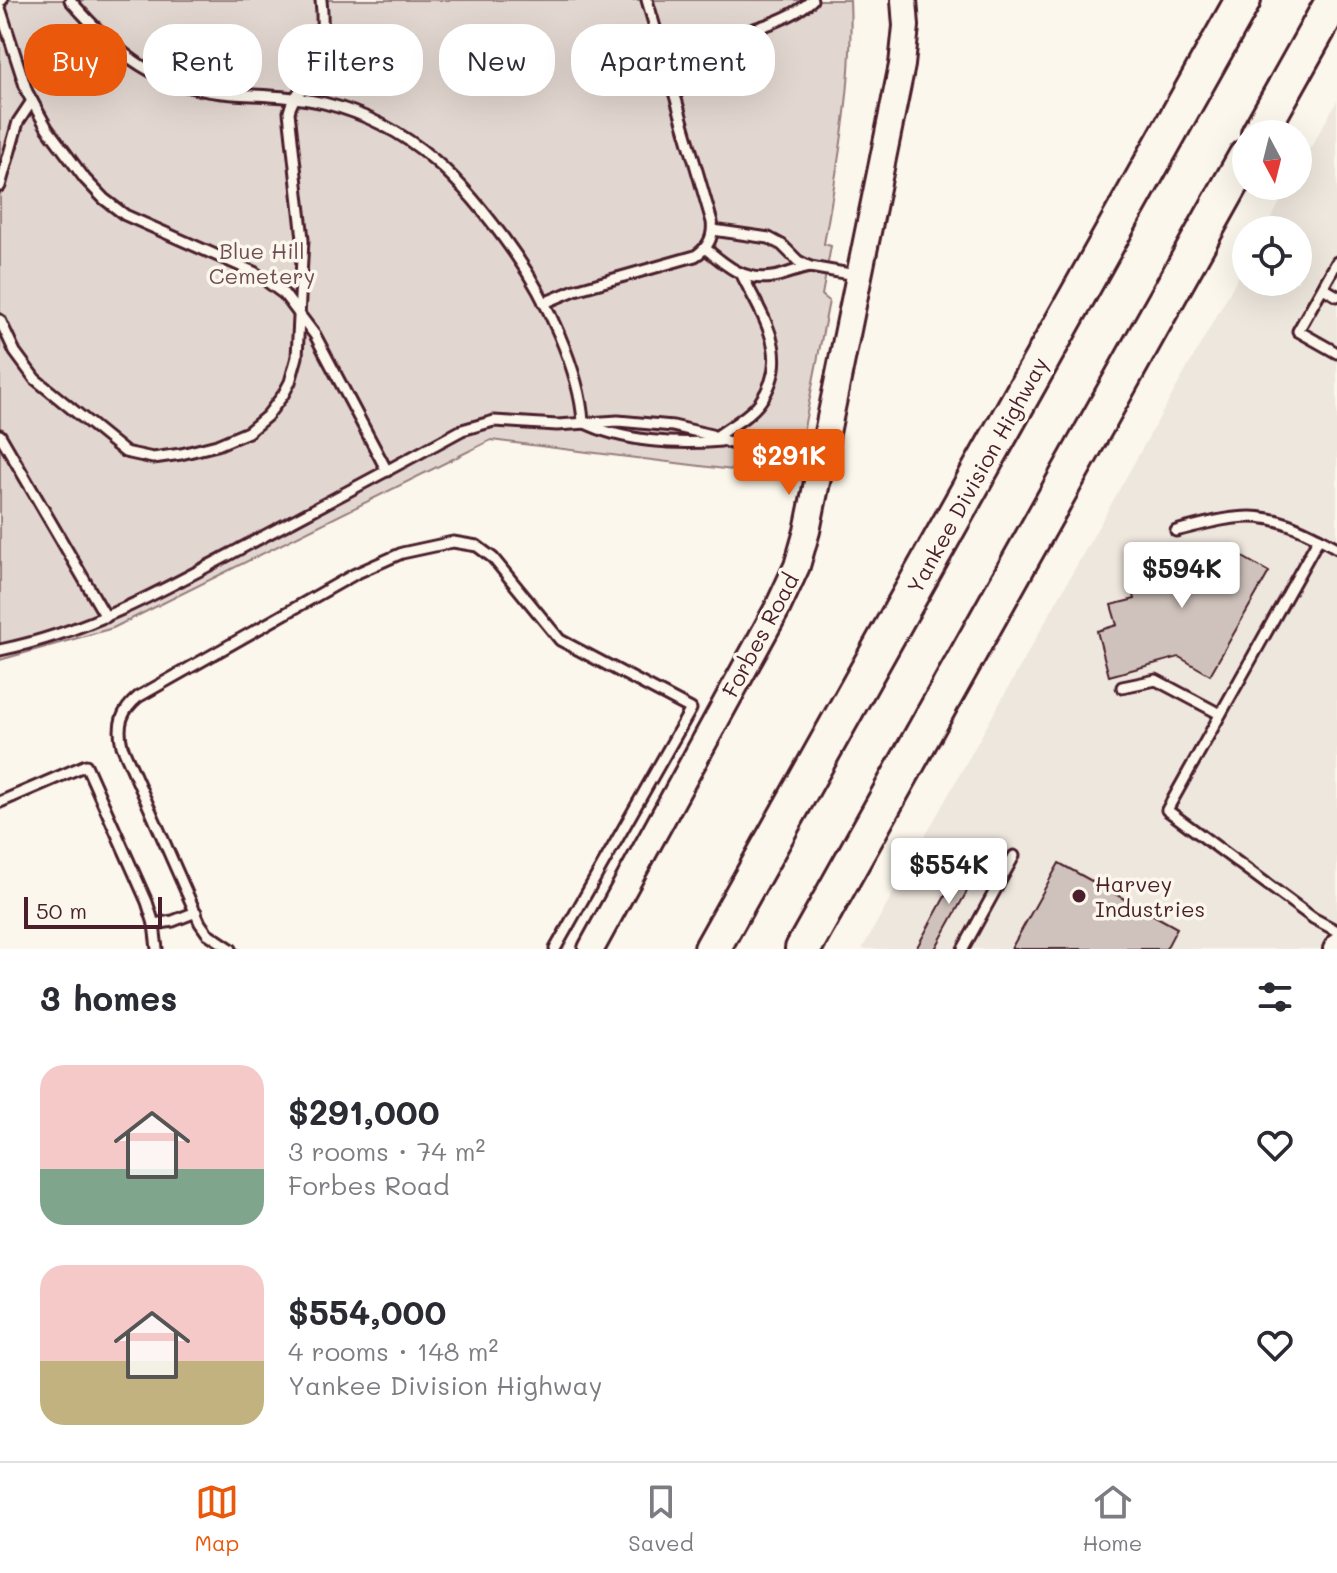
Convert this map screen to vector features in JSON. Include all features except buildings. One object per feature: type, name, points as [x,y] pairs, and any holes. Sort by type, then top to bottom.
[{"type":"highway","name":"Yankee Division Highway","points":[[712,949],[1243,0]]},
{"type":"highway","points":[[1267,120],[1334,0]]},
{"type":"highway","points":[[803,949],[1232,182]]},
{"type":"street","name":"Forbes Road","points":[[591,949],[784,595],[802,549],[902,65],[904,5]]},
{"type":"street","points":[[1333,949],[1337,942]]},
{"type":"lane","points":[[70,0],[119,50],[158,77],[217,93],[294,98],[325,104],[407,138],[434,158],[483,208],[527,272],[544,303],[577,381],[583,422]]},
{"type":"lane","points":[[0,320],[21,362],[42,386],[117,448],[133,455],[153,458],[217,445],[259,424],[275,407],[294,370],[300,313],[303,225],[289,120],[294,98],[312,74],[320,49],[321,0]]},
{"type":"lane","points":[[647,0],[654,24]]},
{"type":"lane","points":[[766,24],[778,21],[812,0]]},
{"type":"lane","points":[[0,8],[32,101],[70,160],[95,190],[135,220],[254,272],[275,286],[300,313],[387,471]]},
{"type":"lane","points":[[544,303],[575,290],[689,258],[705,248],[713,230],[675,96]]},
{"type":"lane","points":[[0,186],[18,122],[32,101]]},
{"type":"lane","points":[[713,230],[776,241],[798,261],[810,267],[859,276]]},
{"type":"lane","points":[[583,422],[615,434],[686,442],[720,439],[759,404],[772,378],[777,356],[766,324],[742,275],[705,248]]},
{"type":"lane","points":[[1337,262],[1298,331],[1337,353]]},
{"type":"lane","points":[[742,275],[770,278],[810,267]]},
{"type":"lane","points":[[1323,288],[1337,296]]},
{"type":"lane","points":[[0,650],[59,635],[106,617],[462,430],[483,422],[557,425],[618,421],[673,426],[720,439],[775,461],[819,472]]},
{"type":"lane","points":[[0,435],[106,617]]},
{"type":"lane","points":[[1176,531],[1230,517],[1254,516],[1287,523],[1337,548]]},
{"type":"lane","points":[[1319,538],[1167,810],[1313,918],[1337,931]]},
{"type":"lane","points":[[231,949],[207,933],[122,746],[120,723],[126,709],[149,690],[355,574],[417,549],[462,542],[477,546],[493,558],[560,640],[691,709],[555,949]]},
{"type":"lane","points":[[1122,687],[1156,680],[1220,714]]},
{"type":"lane","points":[[0,802],[86,765],[147,902],[157,949]]},
{"type":"lane","points":[[963,949],[1014,856]]},
{"type":"lane","points":[[154,924],[196,912]]},
{"type":"shaded area","points":[[1337,101],[1337,949],[862,949],[1232,288],[1232,296],[1312,296],[1312,216],[1273,216],[1281,200],[1312,200],[1312,145]]},
{"type":"green space","name":"Blue Hill Cemetery","points":[[0,0],[850,0],[847,92],[824,244],[831,246],[822,295],[829,301],[801,443],[790,455],[781,476],[491,440],[113,628],[0,660]]},
{"type":"place","name":"Harvey Industries","points":[[1079,896]]}]
